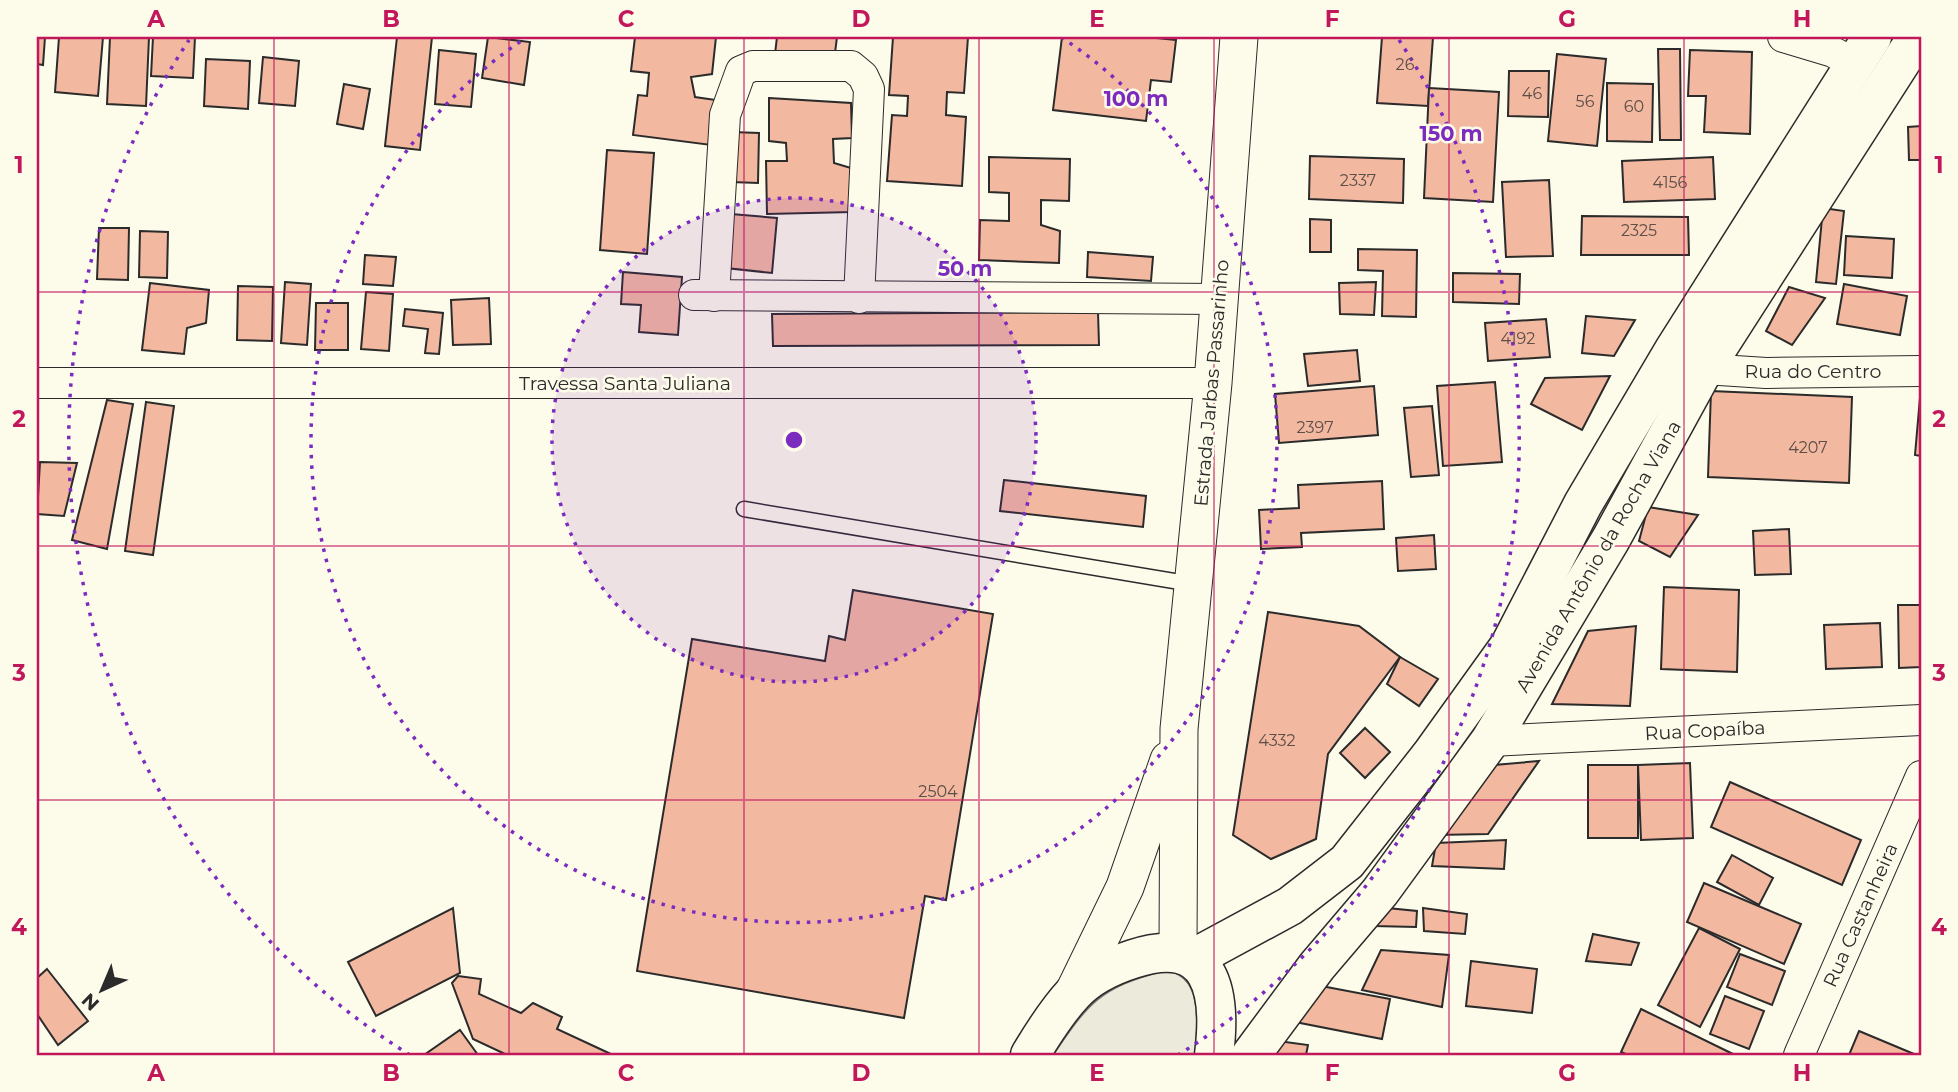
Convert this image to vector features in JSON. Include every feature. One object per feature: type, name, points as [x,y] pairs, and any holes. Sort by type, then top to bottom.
[{"type":"main road","name":"Avenida Antônio da Rocha Viana","points":[[1251,1055],[1317,966],[1380,892],[1490,741],[1611,539],[1704,369],[1917,37]]},
{"type":"main road","name":"Avenida Antônio da Rocha Viana","points":[[1186,955],[1290,906],[1347,862],[1431,755],[1510,645],[1583,504],[1674,350],[1863,50]]},
{"type":"main road","points":[[1030,1055],[1073,993],[1110,967],[1160,952],[1186,955],[1210,984],[1216,1007],[1214,1055]]},
{"type":"street","name":"Estrada Jarbas Passarinho","points":[[1186,955],[1179,729],[1213,383],[1239,37]]},
{"type":"street","points":[[1783,37],[1833,52],[1863,50]]},
{"type":"street","points":[[859,298],[869,89],[863,76],[851,66],[753,66],[741,71],[725,115],[704,295],[859,298],[1219,299]]},
{"type":"street","name":"Rua do Centro","points":[[1704,369],[1766,373],[1921,371]]},
{"type":"street","name":"Travessa Santa Juliana","points":[[37,383],[1213,383]]},
{"type":"street","name":"Rua Copaíba","points":[[1490,741],[1921,720]]},
{"type":"street","name":"Estrada Jarbas Passarinho","points":[[1073,993],[1125,887],[1179,729]]},
{"type":"street","name":"Rua Castanheira","points":[[1799,1055],[1921,776]]},
{"type":"lane","points":[[744,509],[1193,584]]},
{"type":"shaded area","points":[[1163,971],[1176,973],[1186,980],[1192,990],[1197,1016],[1195,1055],[1053,1055],[1076,1022],[1098,1000],[1124,984]]},
{"type":"building","points":[[37,37],[45,37],[43,65],[37,64]]},
{"type":"building","points":[[59,37],[103,37],[98,96],[55,92]]},
{"type":"building","points":[[110,37],[149,37],[146,106],[107,104]]},
{"type":"building","points":[[153,37],[195,37],[193,78],[151,76]]},
{"type":"building","points":[[397,37],[432,37],[420,150],[385,146]]},
{"type":"building","points":[[488,37],[530,42],[524,85],[482,78]]},
{"type":"building","points":[[635,37],[716,37],[712,74],[691,77],[695,97],[716,100],[711,145],[633,135],[638,95],[647,96],[649,73],[631,71]]},
{"type":"building","points":[[777,37],[837,37],[834,61],[775,54]]},
{"type":"building","points":[[893,37],[968,37],[964,93],[947,92],[946,115],[966,117],[962,186],[887,181],[892,115],[907,116],[908,96],[889,95]]},
{"type":"building","points":[[1062,37],[1147,37],[1176,40],[1171,82],[1151,80],[1146,121],[1053,110]]},
{"type":"building","points":[[1382,37],[1433,37],[1428,106],[1377,103]]},
{"type":"building","points":[[1658,49],[1680,49],[1681,140],[1660,140]]},
{"type":"building","points":[[439,50],[476,54],[471,107],[435,104]]},
{"type":"building","points":[[1690,50],[1752,52],[1750,134],[1704,132],[1706,96],[1688,96]]},
{"type":"building","points":[[1557,54],[1606,59],[1597,146],[1548,141]]},
{"type":"building","points":[[263,57],[299,61],[295,106],[259,103]]},
{"type":"building","points":[[206,59],[250,61],[248,109],[204,106]]},
{"type":"building","points":[[1509,71],[1549,71],[1548,117],[1508,116]]},
{"type":"building","points":[[1607,83],[1653,84],[1652,142],[1607,141]]},
{"type":"building","points":[[344,84],[370,89],[363,129],[337,124]]},
{"type":"building","points":[[1429,88],[1499,92],[1493,202],[1424,198]]},
{"type":"building","points":[[769,98],[851,103],[852,138],[833,139],[834,163],[851,168],[852,212],[767,214],[766,161],[787,161],[786,143],[769,141]]},
{"type":"building","points":[[1921,126],[1921,160],[1909,160],[1908,127]]},
{"type":"building","points":[[732,132],[759,133],[758,183],[731,182]]},
{"type":"building","points":[[607,150],[654,153],[647,254],[600,250]]},
{"type":"building","points":[[1310,156],[1404,159],[1403,203],[1309,199]]},
{"type":"building","points":[[989,157],[1070,159],[1069,201],[1041,200],[1041,225],[1060,231],[1059,263],[979,260],[980,220],[1009,221],[1009,193],[989,192]]},
{"type":"building","points":[[1713,157],[1715,199],[1624,202],[1622,161]]},
{"type":"building","points":[[1549,180],[1553,256],[1506,257],[1502,182]]},
{"type":"building","points":[[1823,208],[1844,211],[1836,284],[1816,282]]},
{"type":"building","points":[[731,214],[777,218],[772,273],[726,268]]},
{"type":"building","points":[[1582,216],[1688,217],[1689,255],[1581,255]]},
{"type":"building","points":[[1310,219],[1331,220],[1331,252],[1310,252]]},
{"type":"building","points":[[99,228],[129,228],[128,280],[97,279]]},
{"type":"building","points":[[140,231],[168,232],[167,278],[139,277]]},
{"type":"building","points":[[1846,236],[1894,239],[1892,278],[1844,275]]},
{"type":"building","points":[[1358,249],[1417,250],[1416,317],[1382,316],[1383,271],[1358,270]]},
{"type":"building","points":[[1088,252],[1153,257],[1151,281],[1087,277]]},
{"type":"building","points":[[365,255],[396,257],[393,286],[363,284]]},
{"type":"building","points":[[623,272],[682,277],[678,335],[639,332],[641,305],[621,304]]},
{"type":"building","points":[[1453,273],[1520,274],[1519,304],[1453,302]]},
{"type":"building","points":[[285,282],[311,284],[307,345],[281,343]]},
{"type":"building","points":[[1376,282],[1374,315],[1340,314],[1339,283]]},
{"type":"building","points":[[150,283],[209,290],[206,323],[187,328],[184,354],[142,350]]},
{"type":"building","points":[[1844,284],[1907,296],[1900,335],[1837,324]]},
{"type":"building","points":[[238,286],[273,287],[272,341],[237,340]]},
{"type":"building","points":[[1789,287],[1825,298],[1792,345],[1766,331]]},
{"type":"building","points":[[366,292],[393,294],[389,351],[361,349]]},
{"type":"building","points":[[489,298],[491,344],[453,345],[451,300]]},
{"type":"building","points":[[316,303],[348,303],[348,350],[315,350]]},
{"type":"building","points":[[405,309],[443,313],[439,354],[425,353],[428,329],[403,326]]},
{"type":"building","points":[[1098,312],[1099,345],[773,346],[772,314]]},
{"type":"building","points":[[1586,316],[1635,320],[1614,356],[1582,353]]},
{"type":"building","points":[[1546,319],[1550,357],[1488,361],[1485,323]]},
{"type":"building","points":[[1357,350],[1360,381],[1308,386],[1304,354]]},
{"type":"building","points":[[1610,376],[1582,430],[1531,404],[1545,378]]},
{"type":"building","points":[[1495,382],[1502,462],[1443,466],[1437,386]]},
{"type":"building","points":[[1374,386],[1378,435],[1279,443],[1275,394]]},
{"type":"building","points":[[1921,386],[1921,456],[1915,455]]},
{"type":"building","points":[[1711,391],[1852,397],[1849,483],[1708,477]]},
{"type":"building","points":[[107,400],[133,404],[107,549],[72,540]]},
{"type":"building","points":[[146,402],[174,406],[153,555],[125,551]]},
{"type":"building","points":[[1432,406],[1439,475],[1411,477],[1404,408]]},
{"type":"building","points":[[40,462],[77,463],[64,516],[37,514]]},
{"type":"building","points":[[1004,480],[1146,496],[1143,527],[1000,511]]},
{"type":"building","points":[[1382,481],[1384,529],[1301,533],[1302,547],[1261,549],[1259,510],[1299,508],[1298,485]]},
{"type":"building","points":[[1648,507],[1698,515],[1670,557],[1639,541]]},
{"type":"building","points":[[1789,529],[1791,574],[1755,575],[1753,531]]},
{"type":"building","points":[[1434,535],[1436,569],[1398,571],[1396,538]]},
{"type":"building","points":[[1664,587],[1739,590],[1737,672],[1661,669]]},
{"type":"building","points":[[853,590],[993,614],[946,900],[925,896],[904,1018],[637,971],[692,639],[825,661],[829,636],[845,640]]},
{"type":"building","points":[[1898,605],[1921,605],[1921,667],[1899,668]]},
{"type":"building","points":[[1268,612],[1359,626],[1400,657],[1328,754],[1316,839],[1271,859],[1233,835]]},
{"type":"building","points":[[1880,623],[1882,667],[1826,669],[1824,625]]},
{"type":"building","points":[[1636,626],[1630,706],[1552,704],[1588,631]]},
{"type":"building","points":[[1400,657],[1438,679],[1419,706],[1387,684]]},
{"type":"building","points":[[1365,728],[1390,752],[1365,778],[1340,753]]},
{"type":"building","points":[[1539,761],[1488,834],[1437,835],[1494,765]]},
{"type":"building","points":[[1690,763],[1693,838],[1641,840],[1638,765]]},
{"type":"building","points":[[1588,765],[1638,765],[1638,838],[1588,838]]},
{"type":"building","points":[[1730,782],[1861,840],[1842,885],[1711,827]]},
{"type":"building","points":[[1506,840],[1504,869],[1432,866],[1436,843]]},
{"type":"building","points":[[1732,855],[1773,878],[1759,905],[1717,882]]},
{"type":"building","points":[[1704,883],[1801,924],[1784,964],[1687,922]]},
{"type":"building","points":[[1377,907],[1417,911],[1416,927],[1374,926]]},
{"type":"building","points":[[453,908],[460,973],[376,1016],[348,962]]},
{"type":"building","points":[[1423,908],[1467,914],[1465,934],[1424,931]]},
{"type":"building","points":[[1699,928],[1740,949],[1700,1027],[1658,1005]]},
{"type":"building","points":[[1593,934],[1639,943],[1631,965],[1586,961]]},
{"type":"building","points":[[1381,950],[1449,955],[1442,1007],[1362,990]]},
{"type":"building","points":[[1740,954],[1785,971],[1772,1005],[1727,987]]},
{"type":"building","points":[[1471,961],[1537,969],[1532,1013],[1466,1006]]},
{"type":"building","points":[[47,969],[88,1021],[58,1045],[37,1014],[37,978]]},
{"type":"building","points":[[458,976],[481,979],[479,994],[521,1013],[533,1003],[562,1017],[557,1029],[613,1055],[507,1055],[473,1039],[452,983]]},
{"type":"building","points":[[1316,985],[1390,999],[1382,1039],[1290,1021]]},
{"type":"building","points":[[1725,996],[1764,1011],[1749,1049],[1710,1034]]},
{"type":"building","points":[[1641,1009],[1735,1055],[1628,1055],[1621,1052]]},
{"type":"building","points":[[460,1030],[478,1055],[424,1055]]},
{"type":"building","points":[[1859,1031],[1914,1054],[1914,1055],[1849,1055]]},
{"type":"building","points":[[1278,1041],[1308,1045],[1306,1055],[1267,1055]]}]
